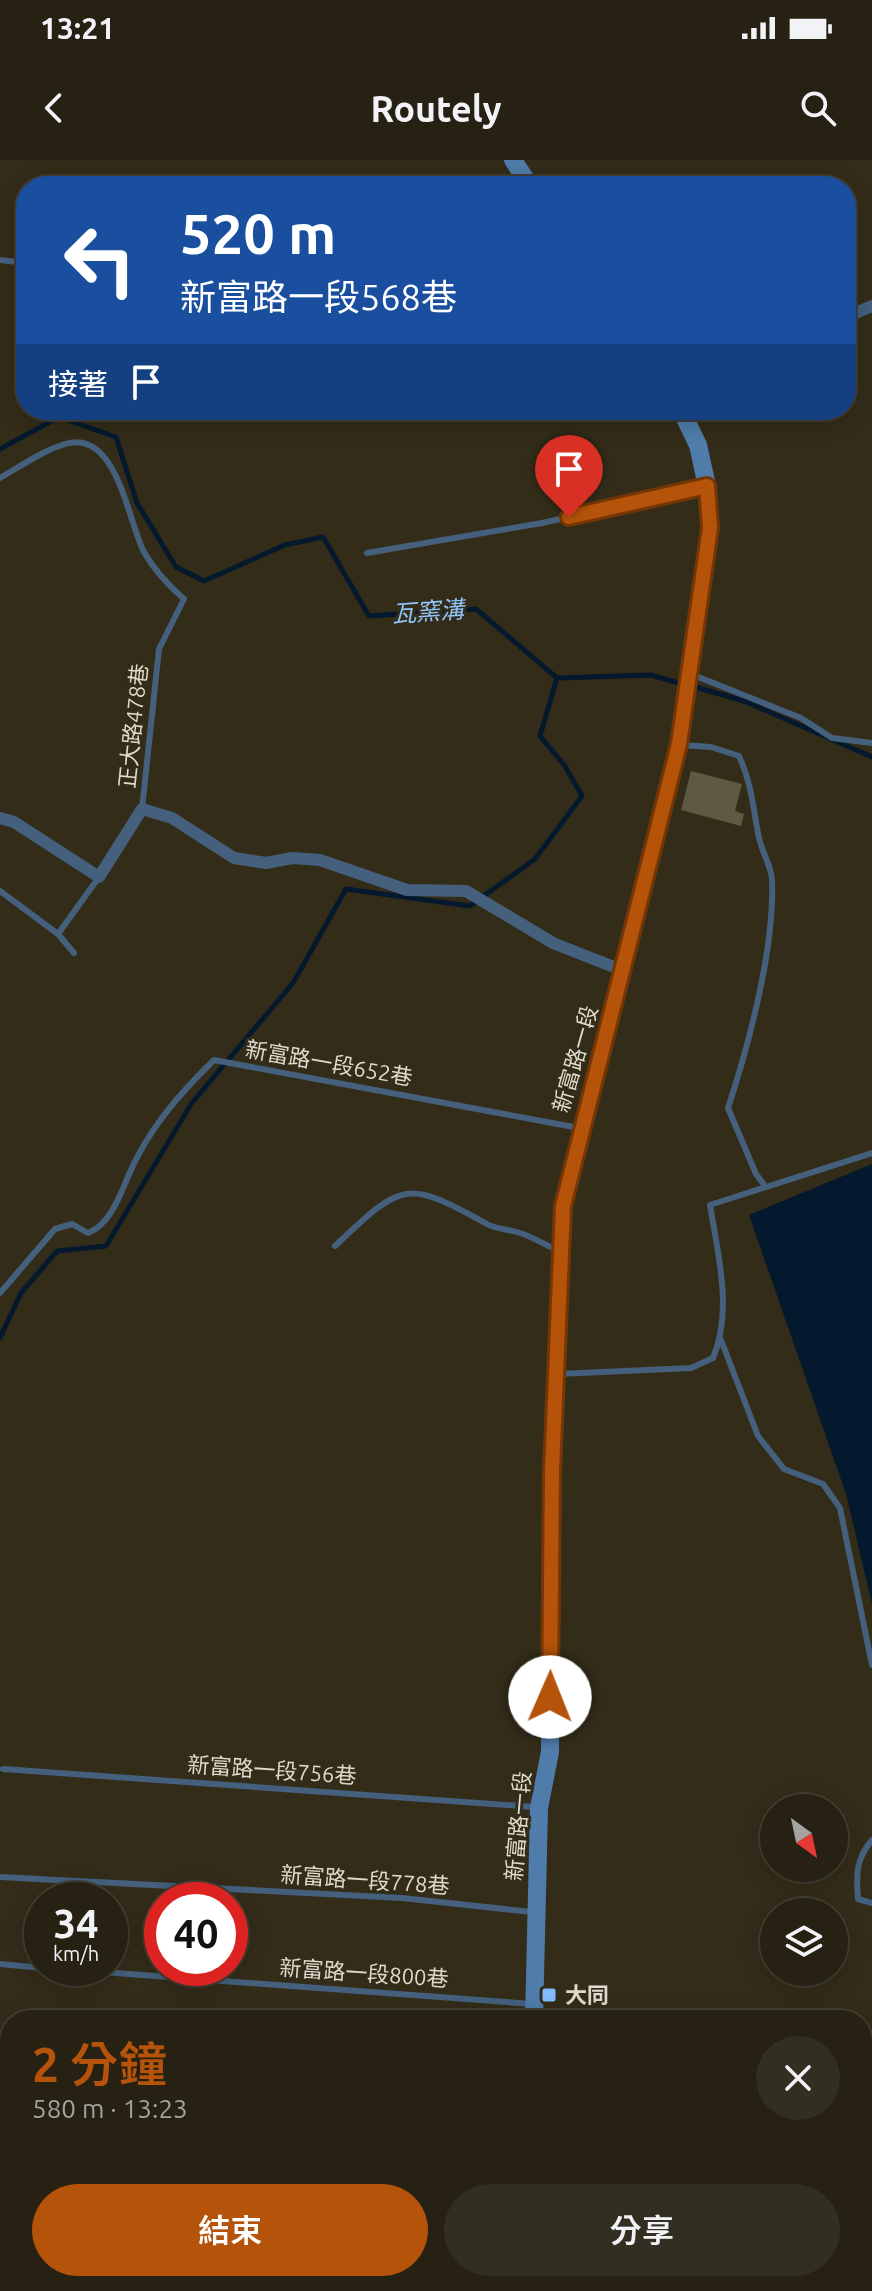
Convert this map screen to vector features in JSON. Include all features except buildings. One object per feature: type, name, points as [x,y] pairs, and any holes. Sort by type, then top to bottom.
[{"type":"street","name":"新富路一段","points":[[533,2010],[539,1808],[550,1752],[556,1374],[563,1206],[580,1128],[624,971],[679,744],[691,674],[710,528],[707,486],[698,445],[686,420]]},
{"type":"street","points":[[0,818],[14,822],[99,877],[142,809],[172,818],[234,858],[266,863],[292,858],[320,860],[407,890],[466,891],[553,943],[624,971]]},
{"type":"lane","name":"正大路478巷","points":[[0,478],[67,443],[84,443],[104,455],[144,551],[168,585],[184,599],[159,649],[142,809]]},
{"type":"lane","points":[[367,553],[542,523],[707,486]]},
{"type":"lane","points":[[691,674],[801,718],[832,738],[872,743]]},
{"type":"lane","points":[[679,744],[711,747],[739,756],[751,783],[759,840],[772,877],[766,943],[749,1046],[728,1108],[756,1174],[765,1186]]},
{"type":"lane","points":[[58,934],[99,877]]},
{"type":"lane","points":[[0,891],[58,934],[74,953]]},
{"type":"lane","name":"新富路一段652巷","points":[[0,1293],[55,1229],[72,1224],[88,1233],[103,1223],[117,1202],[138,1152],[181,1092],[214,1060],[580,1128]]},
{"type":"lane","points":[[556,1374],[691,1368],[713,1358],[721,1340],[725,1312],[710,1205],[872,1153]]},
{"type":"lane","points":[[335,1246],[376,1207],[399,1192],[420,1192],[455,1204],[491,1226],[519,1232],[560,1251]]},
{"type":"lane","points":[[721,1340],[758,1436],[784,1469],[823,1484],[840,1508],[872,1665]]},
{"type":"lane","name":"新富路一段756巷","points":[[3,1769],[539,1808]]},
{"type":"lane","points":[[872,1840],[859,1855],[857,1878],[858,1899],[872,1903]]},
{"type":"lane","name":"新富路一段778巷","points":[[0,1877],[402,1898],[536,1912]]},
{"type":"lane","points":[[0,1964],[24,1966]]},
{"type":"lane","name":"新富路一段800巷","points":[[128,1975],[511,2010]]},
{"type":"water","points":[[872,1164],[872,1604],[846,1494],[749,1215]]},
{"type":"waterway","name":"瓦窯溝","points":[[0,449],[53,420]]},
{"type":"waterway","name":"瓦窯溝","points":[[68,420],[116,437],[137,503],[176,567],[204,581],[285,545],[323,537],[369,616],[476,609],[557,678],[651,675],[682,684]]},
{"type":"waterway","points":[[0,1338],[21,1293],[57,1251],[106,1246],[191,1104],[293,983],[346,889],[470,906],[535,859],[582,796],[565,766],[540,736],[557,678]]},
{"type":"waterway","name":"瓦窯溝","points":[[692,686],[744,701],[872,757]]},
{"type":"place","name":"大同","points":[[549,1995]]},
{"type":"route","points":[[550,1697],[552,1471],[563,1206],[580,1128],[624,971],[679,744],[710,528],[707,486],[569,517]]}]
